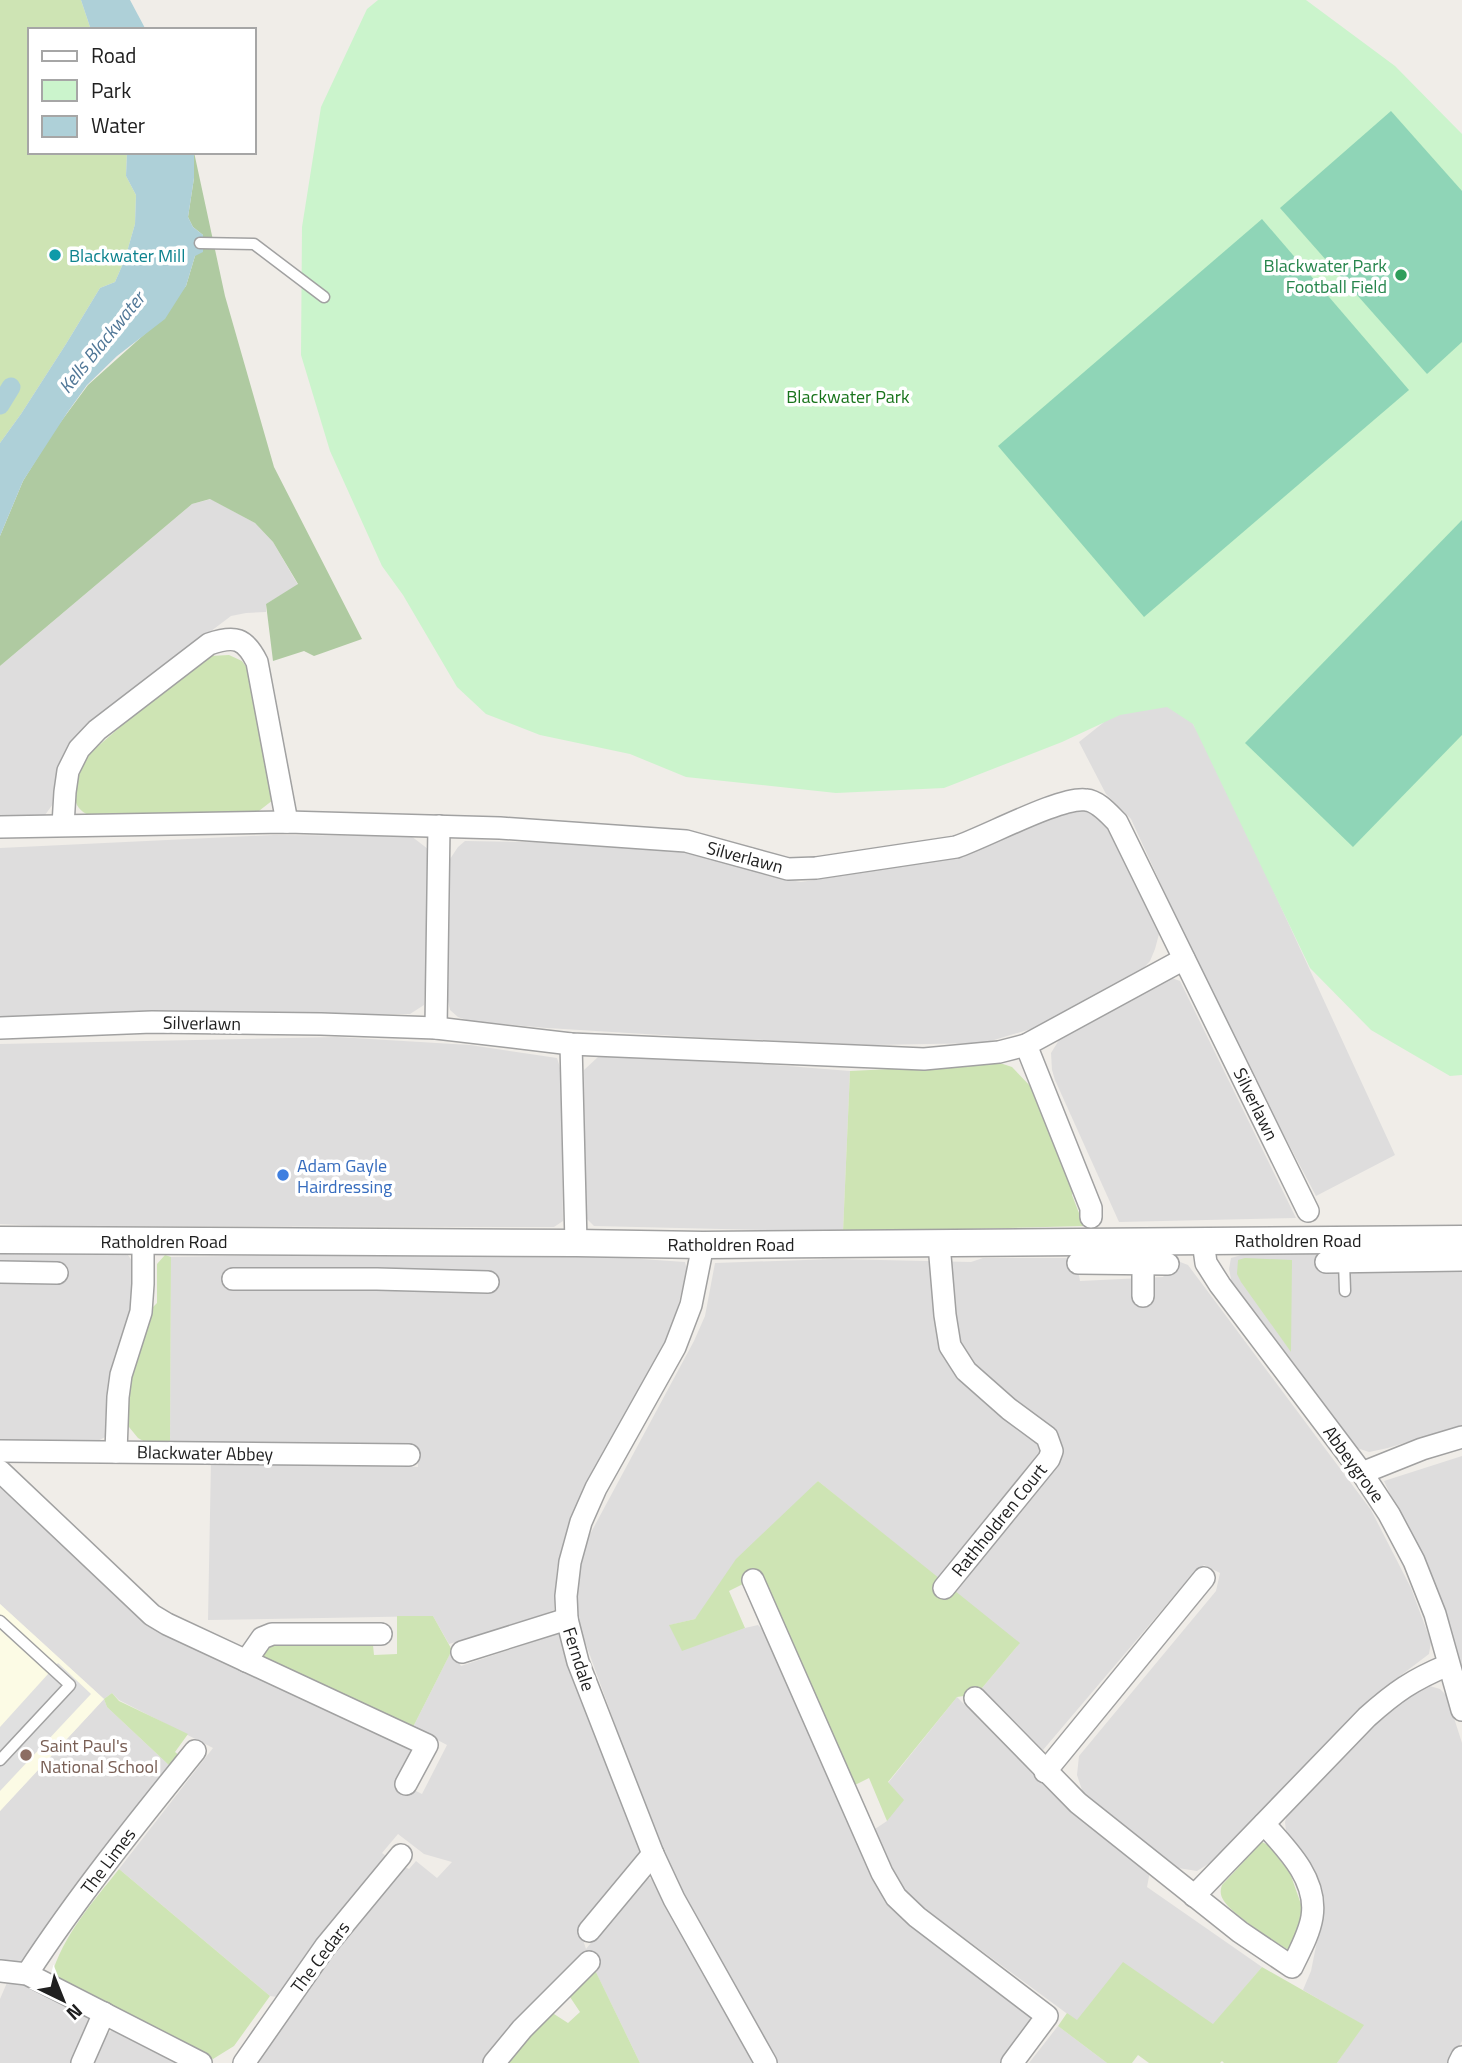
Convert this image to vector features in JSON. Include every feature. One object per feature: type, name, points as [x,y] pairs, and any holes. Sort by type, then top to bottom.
[{"type":"street","points":[[64,825],[68,771],[79,749],[97,730],[209,644],[223,639],[239,640],[250,648],[257,662],[288,822]]},
{"type":"street","name":"Silverlawn","points":[[0,827],[288,822],[500,828],[686,841],[788,869],[816,868],[956,847],[1068,801],[1087,800],[1103,808],[1117,822],[1308,1211]]},
{"type":"street","points":[[436,1028],[439,826]]},
{"type":"street","name":"Silverlawn","points":[[0,1028],[152,1022],[321,1024],[436,1028],[571,1044],[924,1059],[999,1052],[1026,1045],[1184,959]]},
{"type":"street","points":[[571,1044],[576,1243]]},
{"type":"street","points":[[1026,1045],[1091,1208],[1091,1217]]},
{"type":"street","name":"Ratholdren Road","points":[[0,1240],[939,1244],[1110,1252],[1203,1241],[1462,1239]]},
{"type":"street","points":[[116,1452],[121,1375],[141,1312],[143,1241]]},
{"type":"street","name":"Abbeygrove","points":[[1203,1241],[1206,1263],[1220,1285],[1362,1472],[1389,1514],[1414,1561],[1435,1614],[1462,1710]]},
{"type":"street","points":[[351,1279],[355,1242]]},
{"type":"street","name":"Rathholdren Court","points":[[939,1244],[950,1346],[966,1371],[1009,1409],[1047,1437],[1052,1451],[1049,1459],[944,1588]]},
{"type":"street","name":"Ferndale","points":[[704,1245],[691,1305],[675,1347],[596,1488],[581,1522],[570,1562],[566,1596],[567,1619],[578,1662],[653,1854],[681,1911],[766,2063]]},
{"type":"street","points":[[1078,1263],[1110,1252],[1143,1264],[1168,1264]]},
{"type":"street","name":"Ratholdren Road","points":[[1335,1262],[1462,1261]]},
{"type":"street","points":[[1143,1264],[1143,1296]]},
{"type":"street","points":[[0,1272],[57,1273]]},
{"type":"street","points":[[233,1279],[488,1282]]},
{"type":"street","points":[[1362,1472],[1462,1437]]},
{"type":"street","name":"Blackwater Abbey","points":[[0,1451],[409,1455]]},
{"type":"street","points":[[0,1471],[152,1615],[426,1745],[406,1784]]},
{"type":"street","points":[[1045,1772],[1204,1578]]},
{"type":"street","points":[[753,1580],[882,1873],[896,1897],[917,1917],[1046,2016],[1012,2063]]},
{"type":"street","points":[[463,1652],[567,1619]]},
{"type":"street","points":[[246,1661],[261,1639],[272,1634],[381,1634]]},
{"type":"street","points":[[1194,1896],[1367,1717],[1395,1692],[1421,1676],[1448,1665]]},
{"type":"street","points":[[975,1698],[1078,1803],[1240,1933],[1292,1968],[1312,1918],[1310,1896],[1298,1864],[1264,1824]]},
{"type":"street","name":"The Limes","points":[[27,1974],[106,1862],[195,1751]]},
{"type":"street","name":"The Cedars","points":[[244,2063],[325,1947],[401,1854]]},
{"type":"street","points":[[589,1931],[653,1854]]},
{"type":"street","points":[[494,2063],[522,2028],[589,1962]]},
{"type":"street","points":[[0,1971],[27,1974],[201,2063]]},
{"type":"street","points":[[82,2063],[104,2013]]},
{"type":"street","points":[[1459,2063],[1462,2057]]},
{"type":"lane","points":[[200,243],[254,244],[324,297]]},
{"type":"lane","points":[[1335,1262],[1345,1290]]},
{"type":"lane","points":[[0,1620],[70,1685],[0,1760]]},
{"type":"shaded area","points":[[211,499],[255,523],[273,542],[298,585],[266,604],[266,612],[231,616],[154,674],[70,745],[58,766],[59,787],[53,804],[45,815],[28,819],[0,819],[0,666],[192,504]]},
{"type":"shaded area","points":[[1175,691],[1217,768],[1395,1155],[1316,1196],[1259,1088],[1131,819],[1106,794],[1079,742],[1123,707]]},
{"type":"shaded area","points":[[1090,810],[1106,826],[1159,934],[1155,949],[1150,961],[1141,971],[1031,1029],[984,1043],[874,1045],[547,1028],[469,1021],[450,1010],[450,859],[465,841],[588,843],[684,852],[768,876],[801,882],[956,858],[1067,812]]},
{"type":"shaded area","points":[[274,835],[411,836],[428,849],[432,866],[424,1005],[410,1014],[0,1017],[0,848]]},
{"type":"shaded area","points":[[1172,978],[1180,981],[1296,1218],[1119,1222],[1055,1080],[1051,1053],[1059,1040]]},
{"type":"shaded area","points":[[337,1037],[470,1045],[557,1058],[561,1071],[563,1221],[554,1227],[0,1224],[0,1044]]},
{"type":"shaded area","points":[[610,1052],[850,1071],[843,1232],[594,1226],[585,1217],[584,1070],[598,1057]]},
{"type":"shaded area","points":[[525,1251],[685,1262],[687,1270],[664,1350],[571,1520],[557,1568],[554,1610],[449,1644],[433,1616],[208,1620],[211,1461],[313,1461],[418,1467],[417,1449],[170,1445],[171,1257]]},
{"type":"shaded area","points":[[0,1252],[128,1255],[132,1261],[133,1307],[109,1382],[111,1427],[107,1436],[94,1443],[0,1443]]},
{"type":"shaded area","points":[[1462,1252],[1462,1425],[1369,1452],[1351,1446],[1232,1284],[1229,1269],[1231,1258],[1245,1254]]},
{"type":"shaded area","points":[[983,1258],[1076,1258],[1080,1281],[1163,1277],[1175,1260],[1188,1265],[1371,1510],[1411,1588],[1431,1642],[1429,1654],[1400,1676],[1321,1748],[1213,1861],[1197,1871],[1178,1868],[1154,1856],[1083,1793],[1077,1775],[1079,1756],[1216,1591],[1220,1573],[1204,1565],[1190,1577],[1043,1750],[977,1694],[1019,1644],[818,1481],[695,1619],[670,1625],[682,1650],[745,1628],[758,1625],[764,1631],[887,1898],[1033,2016],[1034,2023],[1004,2063],[776,2063],[665,1862],[580,1628],[577,1603],[580,1568],[588,1538],[694,1341],[705,1316],[715,1263],[835,1259],[971,1262]]},
{"type":"shaded area","points":[[1462,1456],[1462,1678],[1434,1588],[1384,1481]]},
{"type":"shaded area","points":[[0,1484],[151,1624],[414,1748],[396,1781],[422,1794],[447,1745],[413,1727],[452,1650],[461,1666],[562,1632],[644,1852],[580,1931],[586,1949],[642,1879],[650,1878],[658,1885],[755,2063],[640,2063],[588,1956],[516,2024],[484,2063],[257,2063],[257,2058],[281,2020],[401,1865],[409,1869],[416,1861],[437,1878],[452,1862],[424,1854],[398,1834],[382,1853],[390,1859],[277,1997],[270,1996],[119,1869],[213,1748],[119,1700],[112,1693],[104,1699],[0,1604]]},
{"type":"shaded area","name":"Saint Paul's National School","points":[[0,1604],[104,1699],[0,1811]]},
{"type":"shaded area","points":[[58,1663],[91,1694],[0,1791],[0,1727]]},
{"type":"shaded area","points":[[1426,1685],[1440,1689],[1447,1696],[1462,1743],[1462,2041],[1451,2063],[1337,2063],[1363,2025],[1303,1990],[1311,1971],[1323,1911],[1317,1878],[1308,1859],[1286,1831],[1285,1822],[1288,1812],[1380,1716]]},
{"type":"shaded area","points":[[957,1697],[1045,1786],[1100,1834],[1151,1866],[1147,1887],[1262,1967],[1214,2024],[1077,2021],[910,1898],[875,1829],[887,1821],[888,1783]]},
{"type":"shaded area","points":[[104,1699],[107,1707],[172,1768],[28,1958],[19,1965],[0,1963],[0,1811]]},
{"type":"shaded area","points":[[9,1978],[22,1981],[87,2014],[90,2020],[76,2063],[0,2063],[0,1999]]},
{"type":"shaded area","points":[[1058,2026],[1107,2063],[1029,2063]]},
{"type":"shaded area","points":[[119,2030],[185,2063],[92,2063],[105,2036],[111,2031]]},
{"type":"green space","points":[[0,0],[81,0],[90,28],[28,28],[28,154],[127,154],[126,176],[136,195],[135,224],[115,282],[100,288],[0,443]]},
{"type":"green space","name":"Blackwater Park","points":[[378,0],[1306,0],[1395,66],[1462,134],[1462,1075],[1450,1076],[1371,1030],[1310,968],[1193,724],[1167,707],[1120,715],[1062,742],[944,788],[836,793],[686,777],[630,754],[540,735],[486,714],[457,687],[403,595],[382,566],[330,451],[301,355],[302,227],[321,107],[367,9]]},
{"type":"green space","name":"Blackwater Park Football Field","points":[[1391,111],[1462,191],[1462,342],[1427,374],[1280,208]]},
{"type":"green space","points":[[194,154],[225,296],[274,467],[362,639],[314,656],[304,651],[273,661],[266,604],[298,584],[273,542],[255,523],[210,499],[192,504],[0,666],[0,536],[23,481],[54,431],[88,385],[147,332],[186,286],[203,235],[193,227],[188,217]]},
{"type":"green space","points":[[1262,219],[1409,390],[1144,617],[998,446]]},
{"type":"green space","points":[[1462,520],[1462,735],[1353,847],[1245,743]]},
{"type":"green space","points":[[229,655],[242,661],[252,675],[273,800],[255,814],[88,815],[81,810],[76,802],[75,788],[89,754],[187,669],[210,656]]},
{"type":"green space","points":[[991,1060],[1012,1067],[1032,1088],[1075,1177],[1072,1195],[1084,1226],[843,1232],[850,1071],[972,1065]]},
{"type":"green space","points":[[165,1255],[171,1257],[170,1445],[152,1446],[138,1438],[129,1427],[127,1391],[147,1313],[157,1303],[157,1264]]},
{"type":"green space","points":[[1238,1260],[1292,1260],[1291,1352],[1237,1274]]},
{"type":"green space","points":[[818,1481],[1020,1643],[977,1694],[957,1697],[888,1782],[904,1800],[887,1821],[869,1778],[853,1786],[759,1576],[729,1591],[745,1628],[682,1651],[669,1625],[695,1619],[736,1559]]},
{"type":"green space","points":[[397,1616],[433,1616],[452,1650],[413,1727],[266,1662],[262,1653],[265,1646],[274,1644],[373,1645],[374,1655],[397,1654]]},
{"type":"green space","points":[[112,1693],[119,1701],[188,1734],[175,1752],[181,1757],[172,1768],[107,1707],[104,1699]]},
{"type":"green space","points":[[1262,1842],[1268,1845],[1290,1873],[1303,1910],[1292,1948],[1287,1949],[1244,1920],[1229,1907],[1221,1895],[1222,1885]]},
{"type":"green space","points":[[119,1869],[270,1996],[234,2046],[213,2059],[51,1977],[71,1933]]},
{"type":"green space","points":[[1123,1962],[1213,2024],[1262,1967],[1364,2025],[1337,2063],[1149,2063],[1138,2055],[1132,2063],[1107,2063],[1058,2026],[1067,2013],[1077,2020]]},
{"type":"green space","points":[[594,1968],[640,2063],[503,2063],[546,2014],[554,2014],[568,2023],[580,2012],[569,1992]]},
{"type":"water","points":[[81,0],[130,0],[145,28],[90,28]]},
{"type":"water","name":"Kells Blackwater","points":[[127,154],[194,154],[194,178],[188,217],[193,227],[203,235],[203,252],[195,256],[186,286],[165,319],[117,356],[87,385],[23,481],[0,536],[0,443],[100,288],[115,282],[135,224],[136,195],[126,176]]},
{"type":"waterway","points":[[0,405],[11,387]]},
{"type":"place","name":"Blackwater Mill","points":[[55,255]]},
{"type":"place","name":"Blackwater Park Football Field","points":[[1401,275]]},
{"type":"place","name":"Adam Gayle Hairdressing","points":[[283,1175]]},
{"type":"place","name":"Saint Paul's National School","points":[[26,1755]]}]
